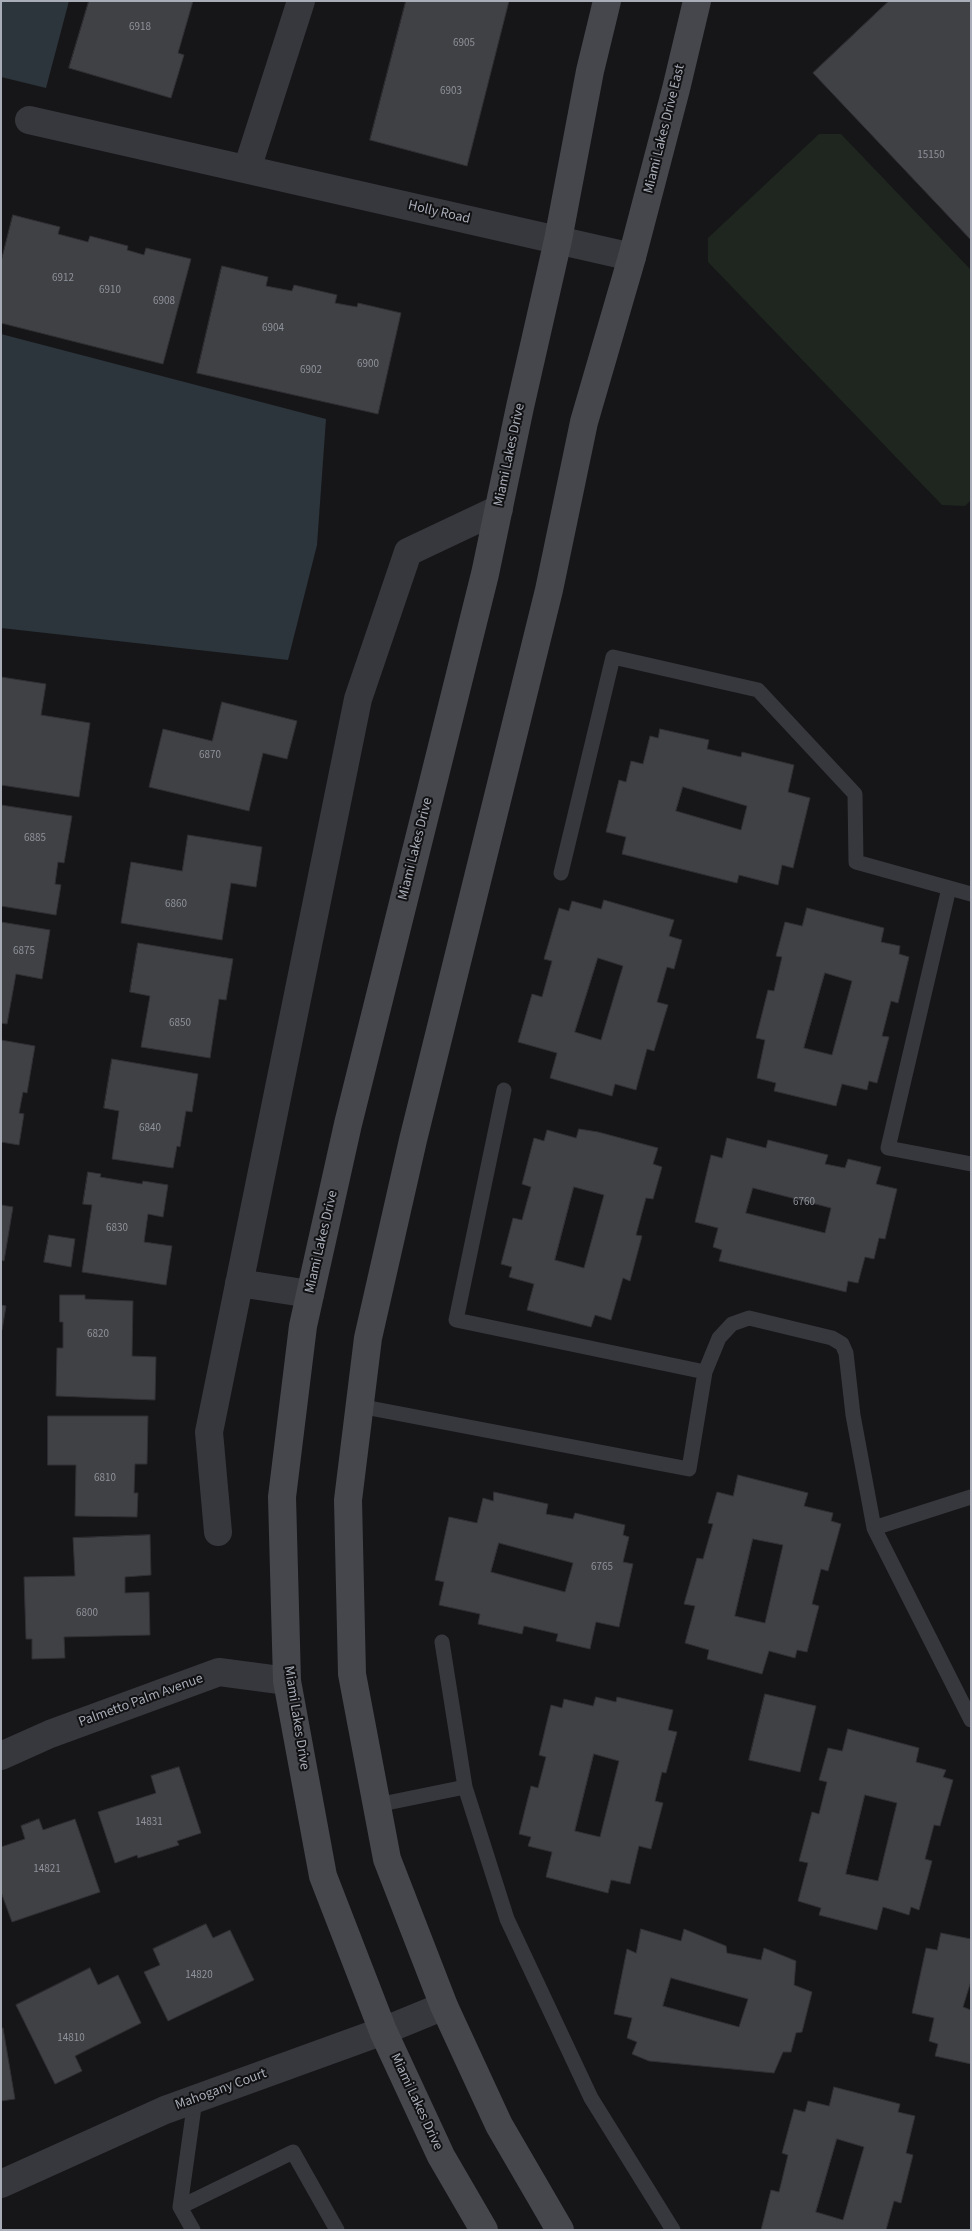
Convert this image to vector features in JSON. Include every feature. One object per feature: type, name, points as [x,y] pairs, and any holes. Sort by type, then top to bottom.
[{"type":"main road","points":[[558,240],[590,71],[607,1]]},
{"type":"main road","name":"Miami Lakes Drive East","points":[[632,257],[674,99],[697,1]]},
{"type":"main road","name":"Miami Lakes Drive","points":[[484,2230],[441,2156],[383,2031],[323,1876],[287,1681],[282,1496],[302,1326],[351,1115],[485,574],[558,240]]},
{"type":"main road","points":[[560,2230],[499,2126],[444,2006],[387,1858],[352,1674],[348,1500],[368,1338],[413,1140],[549,590],[584,422],[632,257]]},
{"type":"street","points":[[247,169],[301,1]]},
{"type":"street","name":"Holly Road","points":[[29,120],[632,257]]},
{"type":"street","points":[[218,1532],[209,1432],[358,699],[408,552],[499,509]]},
{"type":"street","points":[[239,1283],[310,1294]]},
{"type":"street","name":"Palmetto Palm Avenue","points":[[1,1756],[50,1734],[219,1672],[287,1681]]},
{"type":"street","name":"Mahogany Court","points":[[1,2184],[165,2110],[383,2031],[444,2006]]},
{"type":"lane","points":[[561,873],[613,656],[758,690],[855,794],[856,862],[971,894]]},
{"type":"lane","points":[[949,888],[888,1148],[971,1164]]},
{"type":"lane","points":[[504,1090],[456,1320],[705,1372]]},
{"type":"lane","points":[[359,1406],[689,1469],[705,1372],[720,1338],[732,1324],[749,1318],[832,1338],[842,1344],[846,1353],[853,1415],[874,1528],[971,1720]]},
{"type":"lane","points":[[874,1528],[971,1497]]},
{"type":"lane","points":[[442,1642],[465,1787],[507,1920],[591,2098],[673,2230]]},
{"type":"lane","points":[[378,1805],[465,1787]]},
{"type":"lane","points":[[193,2230],[180,2207],[195,2100]]},
{"type":"lane","points":[[180,2207],[293,2152],[338,2230]]},
{"type":"shaded area","points":[[1,1],[69,1],[46,88],[1,77]]},
{"type":"shaded area","points":[[819,134],[841,134],[971,270],[971,500],[965,506],[942,505],[708,262],[708,238]]},
{"type":"shaded area","points":[[1,334],[326,419],[317,545],[288,660],[1,628]]},
{"type":"building","points":[[89,1],[193,1],[178,53],[184,55],[171,98],[69,68]]},
{"type":"building","points":[[406,1],[509,1],[467,166],[370,140]]},
{"type":"building","points":[[889,1],[971,1],[971,240],[813,73]]},
{"type":"building","points":[[13,215],[60,227],[58,234],[88,242],[90,236],[128,246],[127,250],[144,255],[146,248],[191,259],[163,364],[1,323],[1,262]]},
{"type":"building","points":[[222,266],[268,277],[266,286],[292,291],[294,285],[337,295],[335,303],[357,307],[358,303],[401,313],[378,414],[197,373]]},
{"type":"building","points":[[1,677],[46,684],[41,715],[90,723],[79,797],[1,785]]},
{"type":"building","points":[[222,702],[297,721],[287,759],[263,753],[249,811],[149,787],[163,729],[212,741]]},
{"type":"building","points":[[660,729],[709,740],[707,749],[741,757],[742,752],[794,765],[788,792],[810,798],[793,868],[782,865],[778,885],[739,875],[737,883],[622,854],[626,837],[606,832],[619,780],[626,782],[631,761],[643,764],[650,736],[658,738]],"holes":[[[683,787],[747,806],[741,830],[676,811]]]},
{"type":"building","points":[[1,805],[72,816],[64,863],[58,862],[55,884],[61,885],[56,915],[1,906]]},
{"type":"building","points":[[188,835],[262,847],[256,887],[231,883],[222,940],[121,923],[131,862],[182,871]]},
{"type":"building","points":[[604,900],[674,920],[669,936],[682,940],[674,969],[667,967],[657,1002],[668,1005],[654,1051],[647,1049],[636,1090],[615,1084],[612,1096],[550,1078],[557,1053],[518,1042],[532,994],[542,997],[552,961],[544,959],[559,908],[569,911],[572,901],[601,909]],"holes":[[[598,958],[623,966],[601,1040],[575,1032]]]},
{"type":"building","points":[[807,908],[884,928],[881,942],[900,946],[899,954],[909,957],[898,1003],[891,1001],[882,1036],[889,1037],[877,1083],[869,1081],[867,1090],[842,1084],[836,1106],[774,1091],[776,1083],[757,1078],[765,1040],[756,1038],[768,990],[774,991],[782,957],[776,956],[785,922],[802,926]],"holes":[[[825,973],[852,981],[832,1055],[804,1048]]]},
{"type":"building","points":[[1,922],[50,930],[42,979],[16,974],[7,1024],[1,1023]]},
{"type":"building","points":[[138,943],[233,959],[226,1000],[219,999],[210,1058],[141,1047],[150,996],[130,992]]},
{"type":"building","points":[[1,1040],[35,1046],[27,1093],[23,1092],[19,1113],[24,1114],[19,1145],[1,1142]]},
{"type":"building","points":[[112,1059],[198,1074],[192,1112],[186,1111],[180,1147],[177,1146],[173,1168],[112,1159],[119,1111],[104,1108]]},
{"type":"building","points":[[579,1129],[598,1132],[658,1148],[653,1164],[662,1167],[653,1199],[646,1198],[636,1235],[642,1236],[630,1281],[623,1278],[611,1320],[595,1315],[591,1327],[527,1310],[534,1284],[509,1277],[512,1267],[501,1264],[513,1218],[522,1220],[531,1187],[522,1184],[534,1138],[544,1141],[547,1130],[576,1138]],"holes":[[[574,1187],[604,1195],[584,1268],[555,1260]]]},
{"type":"building","points":[[727,1138],[766,1148],[768,1140],[828,1155],[825,1164],[845,1168],[848,1159],[881,1167],[876,1184],[897,1189],[885,1239],[879,1238],[874,1259],[865,1257],[858,1283],[848,1281],[846,1292],[719,1261],[722,1250],[713,1247],[718,1228],[695,1222],[711,1155],[722,1158]],"holes":[[[753,1188],[831,1208],[825,1233],[746,1213]]]},
{"type":"building","points":[[88,1172],[101,1174],[100,1177],[142,1184],[143,1181],[168,1185],[163,1217],[148,1214],[144,1242],[172,1246],[166,1285],[82,1272],[92,1205],[83,1204]]},
{"type":"building","points":[[1,1205],[13,1207],[4,1261],[1,1260]]},
{"type":"building","points":[[49,1235],[75,1239],[71,1267],[44,1262]]},
{"type":"building","points":[[60,1295],[85,1295],[85,1299],[133,1301],[132,1356],[156,1357],[155,1400],[56,1396],[57,1348],[63,1348],[63,1322],[60,1322]]},
{"type":"building","points":[[1,1305],[6,1306],[2,1330],[1,1330]]},
{"type":"building","points":[[48,1416],[148,1416],[147,1464],[135,1464],[134,1493],[138,1493],[137,1517],[75,1516],[76,1465],[48,1465]]},
{"type":"building","points":[[738,1475],[808,1493],[804,1506],[833,1513],[831,1521],[841,1524],[828,1571],[821,1569],[812,1604],[819,1606],[807,1652],[797,1650],[795,1658],[769,1651],[762,1674],[707,1659],[709,1650],[685,1643],[695,1606],[684,1604],[697,1558],[703,1559],[713,1524],[708,1523],[717,1492],[733,1496]],"holes":[[[753,1539],[783,1545],[765,1623],[735,1616]]]},
{"type":"building","points":[[494,1492],[548,1504],[546,1514],[573,1519],[575,1513],[625,1525],[623,1535],[629,1537],[623,1562],[633,1564],[619,1627],[596,1622],[590,1649],[556,1641],[558,1634],[524,1626],[522,1634],[478,1624],[480,1614],[439,1605],[444,1582],[435,1580],[449,1517],[477,1523],[483,1498],[493,1501]],"holes":[[[499,1543],[573,1563],[565,1592],[491,1572]]]},
{"type":"building","points":[[150,1535],[151,1575],[125,1577],[125,1593],[149,1592],[150,1635],[64,1637],[65,1658],[32,1659],[32,1639],[26,1639],[24,1577],[75,1576],[73,1538]]},
{"type":"building","points":[[765,1694],[816,1706],[800,1772],[749,1760]]},
{"type":"building","points":[[596,1697],[616,1702],[617,1697],[673,1710],[668,1730],[677,1732],[666,1773],[662,1772],[655,1801],[663,1803],[651,1849],[639,1846],[630,1884],[611,1880],[608,1893],[546,1877],[552,1852],[528,1846],[531,1837],[519,1834],[531,1786],[538,1788],[546,1757],[539,1755],[551,1705],[562,1708],[564,1699],[593,1706]],"holes":[[[594,1754],[619,1761],[600,1837],[575,1831]]]},
{"type":"building","points":[[848,1729],[919,1748],[916,1762],[946,1770],[943,1777],[953,1780],[940,1826],[934,1825],[925,1859],[932,1861],[919,1910],[911,1907],[909,1915],[883,1907],[877,1930],[819,1915],[821,1908],[798,1901],[808,1863],[799,1861],[812,1812],[819,1814],[827,1782],[819,1780],[828,1748],[842,1751]],"holes":[[[865,1795],[897,1803],[878,1881],[846,1874]]]},
{"type":"building","points":[[179,1767],[201,1833],[177,1841],[179,1845],[138,1858],[137,1855],[115,1863],[98,1812],[156,1793],[151,1776]]},
{"type":"building","points":[[39,1819],[43,1830],[75,1819],[100,1892],[12,1922],[1,1892],[1,1847],[25,1839],[21,1826]]},
{"type":"building","points":[[206,1924],[213,1938],[230,1930],[254,1980],[168,2021],[144,1972],[160,1965],[153,1949]]},
{"type":"building","points":[[641,1929],[681,1941],[684,1929],[726,1946],[727,1953],[761,1960],[764,1948],[796,1961],[794,1985],[812,1992],[802,2032],[796,2033],[791,2052],[783,2052],[774,2073],[649,2061],[632,2054],[637,2042],[627,2038],[632,2018],[614,2014],[627,1949],[636,1953]],"holes":[[[671,1978],[748,1999],[739,2027],[663,2006]]]},
{"type":"building","points":[[941,1933],[971,1939],[971,1981],[963,2007],[971,2010],[971,2064],[935,2056],[938,2044],[929,2041],[934,2018],[912,2013],[926,1948],[937,1950]]},
{"type":"building","points":[[90,1968],[98,1985],[118,1975],[141,2023],[75,2056],[82,2071],[55,2084],[16,2005]]},
{"type":"building","points":[[1,2028],[3,2028],[15,2099],[1,2101]]},
{"type":"building","points":[[834,2087],[900,2104],[898,2112],[915,2116],[906,2153],[913,2155],[901,2203],[894,2201],[886,2230],[761,2230],[771,2190],[779,2192],[788,2155],[782,2153],[794,2109],[805,2112],[808,2101],[829,2106]],"holes":[[[837,2139],[864,2147],[843,2220],[816,2212]]]}]
